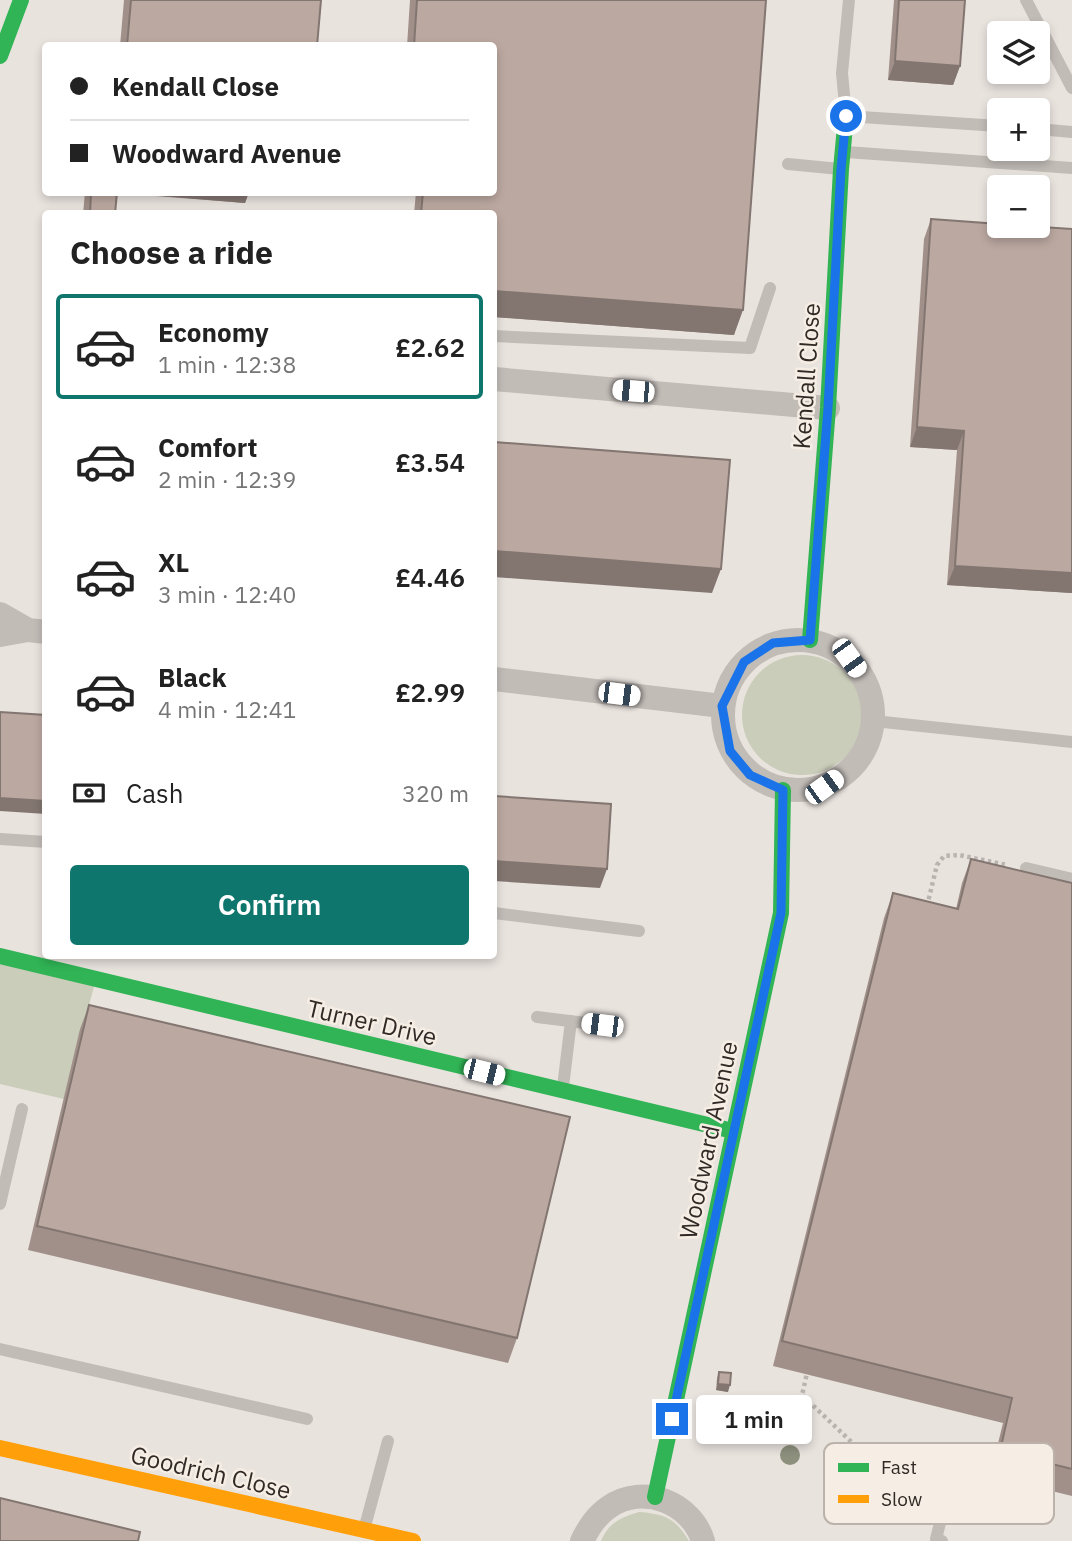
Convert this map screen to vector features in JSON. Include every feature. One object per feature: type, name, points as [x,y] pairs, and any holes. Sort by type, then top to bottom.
[{"type":"street","points":[[0,56],[21,0]]},
{"type":"street","name":"Kendall Close","points":[[810,640],[846,116]]},
{"type":"street","points":[[497,379],[828,408]]},
{"type":"street","points":[[0,614],[37,631]]},
{"type":"street","points":[[0,635],[37,631]]},
{"type":"street","points":[[810,640],[849,658],[869,687],[874,721],[858,763],[824,787],[783,790],[750,775],[730,751],[722,706],[744,662],[773,643],[810,640]]},
{"type":"street","points":[[497,680],[722,706]]},
{"type":"street","name":"Woodward Avenue","points":[[655,1497],[781,913],[783,790]]},
{"type":"street","name":"Turner Drive","points":[[0,956],[47,961],[562,1091],[733,1131]]},
{"type":"street","name":"Goodrich Close","points":[[0,1448],[412,1541]]},
{"type":"street","points":[[582,1541],[593,1520],[611,1505],[632,1497],[655,1497],[674,1504],[690,1516],[703,1541]]},
{"type":"lane","points":[[849,0],[842,73],[846,116],[987,126]]},
{"type":"lane","points":[[1026,0],[1072,88]]},
{"type":"lane","points":[[1050,130],[1072,132]]},
{"type":"lane","points":[[843,152],[1072,168]]},
{"type":"lane","points":[[788,164],[841,169]]},
{"type":"lane","points":[[497,336],[750,348],[770,288]]},
{"type":"lane","points":[[874,721],[1072,742]]},
{"type":"lane","points":[[0,839],[42,842]]},
{"type":"lane","points":[[1026,868],[1072,879]]},
{"type":"lane","points":[[497,913],[639,931]]},
{"type":"lane","points":[[537,1017],[602,1025]]},
{"type":"lane","points":[[562,1091],[571,1021]]},
{"type":"lane","points":[[0,1204],[22,1109]]},
{"type":"lane","points":[[0,1349],[307,1419]]},
{"type":"lane","points":[[364,1530],[388,1441]]},
{"type":"lane","points":[[939,1525],[936,1539],[943,1541]]},
{"type":"path","points":[[923,918],[937,865],[944,856],[959,855],[1026,868]]},
{"type":"path","points":[[808,1368],[802,1395],[853,1443]]},
{"type":"green space","points":[[802,655],[825,659],[845,672],[858,692],[862,715],[858,738],[845,758],[825,771],[802,775],[779,771],[759,758],[746,738],[742,715],[746,692],[759,672],[779,659]]},
{"type":"green space","points":[[0,956],[96,979],[64,1099],[0,1084]]},
{"type":"green space","points":[[639,1512],[656,1514],[674,1522],[689,1541],[601,1541],[616,1522]]},
{"type":"building","points":[[131,0],[321,0],[317,42],[127,42]]},
{"type":"building","points":[[417,0],[766,0],[743,310],[497,291],[497,210],[421,210],[423,196],[497,196],[497,42],[414,42]]},
{"type":"building","points":[[899,0],[965,0],[960,66],[895,61]]},
{"type":"building","points":[[91,196],[117,196],[115,210],[90,210]]},
{"type":"building","points":[[931,219],[987,223],[987,238],[1050,238],[1050,228],[1072,229],[1072,573],[955,566],[964,431],[917,427]]},
{"type":"building","points":[[497,442],[730,460],[721,569],[497,551]]},
{"type":"building","points":[[0,712],[42,715],[42,801],[0,798]]},
{"type":"building","points":[[497,796],[611,804],[607,869],[497,861]]},
{"type":"building","points":[[971,859],[1072,883],[1072,1469],[1054,1464],[1054,1443],[1002,1443],[1012,1398],[782,1341],[893,893],[958,909]]},
{"type":"building","points":[[89,1005],[570,1117],[517,1338],[37,1226]]},
{"type":"building","points":[[719,1372],[731,1373],[730,1385],[718,1384]]},
{"type":"building","points":[[0,1498],[140,1532],[138,1541],[0,1541]]},
{"type":"traffic: fast","points":[[0,56],[21,0]]},
{"type":"traffic: fast","points":[[810,640],[846,116]]},
{"type":"traffic: fast","points":[[655,1497],[781,913],[783,790]]},
{"type":"traffic: fast","points":[[0,956],[733,1131]]},
{"type":"traffic: slow","points":[[0,1448],[413,1541]]},
{"type":"route","points":[[672,1419],[781,913],[783,790],[750,775],[730,751],[722,706],[744,662],[773,643],[810,640],[846,116]]}]
